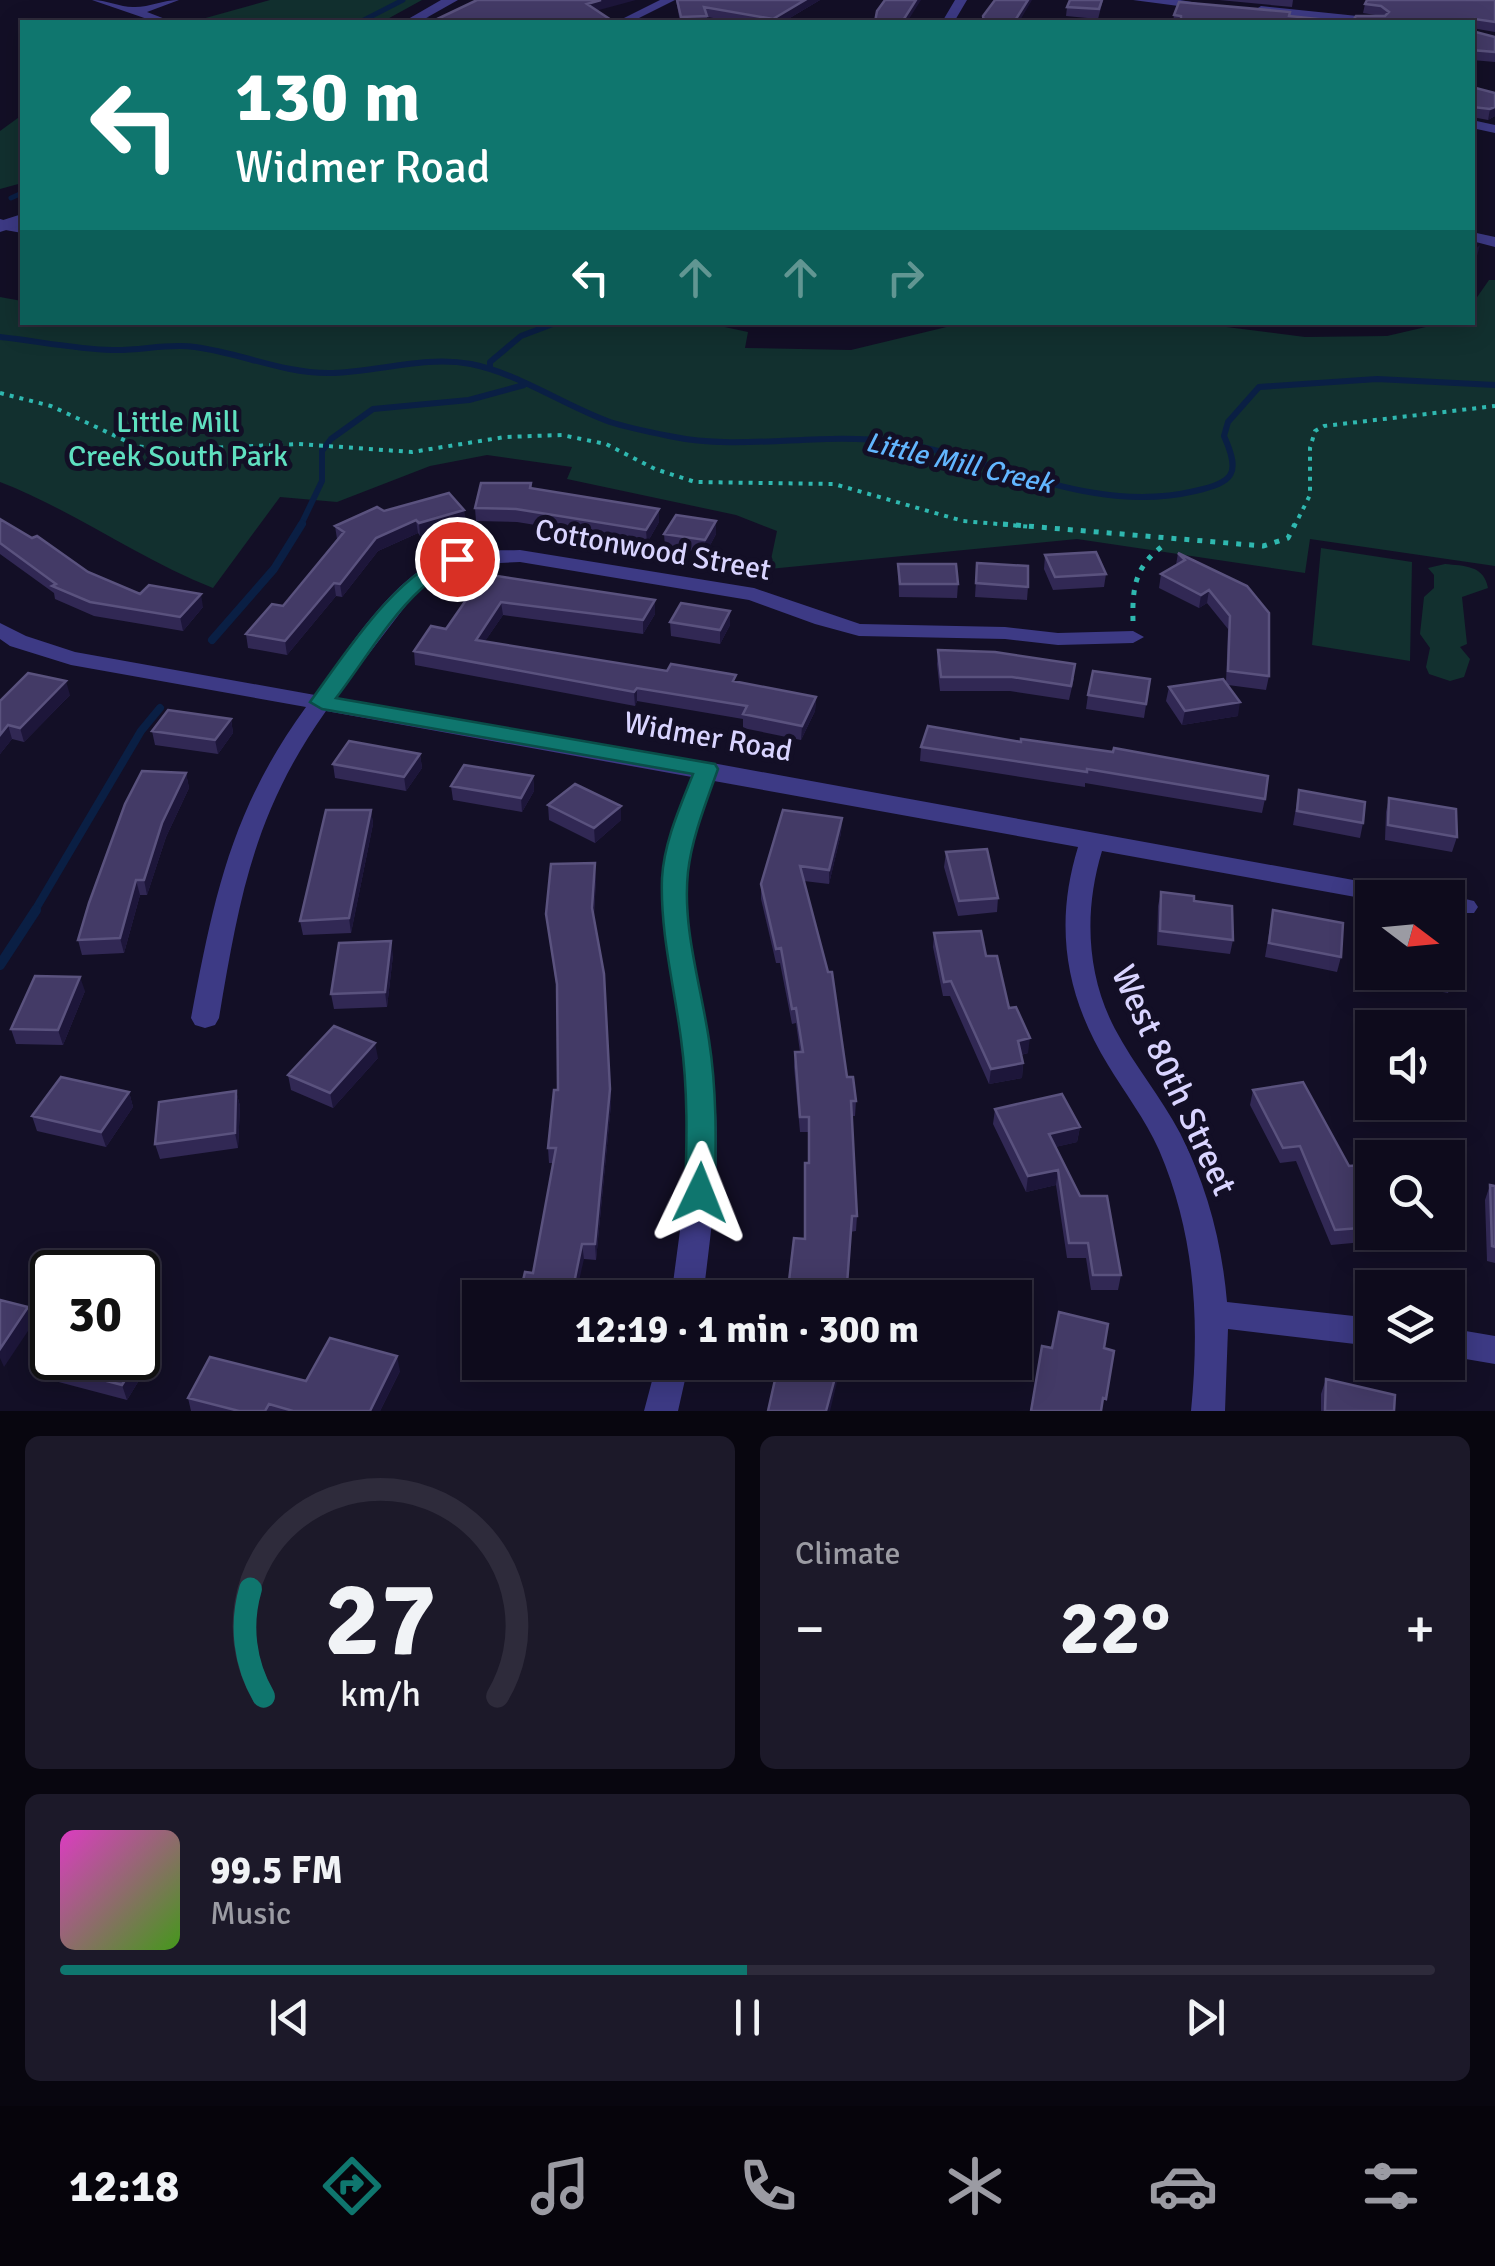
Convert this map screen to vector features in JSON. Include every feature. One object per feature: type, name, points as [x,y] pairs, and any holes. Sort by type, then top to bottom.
[{"type":"street","points":[[98,0],[161,20]]},
{"type":"street","points":[[136,11],[173,0]]},
{"type":"street","points":[[415,20],[452,0]]},
{"type":"street","points":[[626,20],[669,0]]},
{"type":"street","points":[[1325,16],[1332,0]]},
{"type":"street","points":[[1142,4],[1232,8]]},
{"type":"street","points":[[1251,9],[1360,20]]},
{"type":"street","name":"Cottonwood Street","points":[[322,702],[410,587],[430,571],[457,559],[520,556],[727,589],[754,594],[822,620],[892,634],[1133,637]]},
{"type":"street","name":"Widmer Road","points":[[6,641],[72,658],[1355,888]]},
{"type":"street","points":[[205,1018],[230,888],[258,805],[288,750],[322,702]]},
{"type":"street","points":[[688,1280],[700,1193],[702,1118],[696,1042],[676,920],[675,874],[686,826],[706,769]]},
{"type":"street","name":"West 80th Street","points":[[1092,842],[1076,904],[1077,950],[1084,984],[1101,1028],[1173,1149],[1200,1220],[1215,1314],[1208,1411]]},
{"type":"street","points":[[1215,1314],[1355,1330]]},
{"type":"street","points":[[1465,1345],[1495,1350]]},
{"type":"street","points":[[661,1411],[669,1380]]},
{"type":"path","points":[[0,392],[51,406],[150,448],[312,445],[412,452],[505,437],[562,435],[606,444],[655,469],[695,482],[789,480],[834,484],[964,520],[1170,541],[1263,546],[1288,538],[1308,502],[1310,448],[1315,431],[1324,426],[1495,406]]},
{"type":"path","points":[[1133,637],[1132,583],[1143,558],[1170,541]]},
{"type":"green space","points":[[270,0],[422,0],[386,20],[202,19]]},
{"type":"green space","points":[[20,116],[20,184],[0,189],[0,131]]},
{"type":"green space","name":"Little Mill Creek South Park","points":[[1489,280],[1495,280],[1495,566],[1310,539],[1305,573],[1077,539],[769,569],[777,531],[736,515],[567,479],[572,467],[487,455],[430,466],[337,502],[280,497],[213,588],[0,482],[0,297],[20,301],[20,325],[715,325],[748,332],[745,348],[851,350],[955,325],[1211,325],[1305,337],[1387,336],[1434,325],[1475,325],[1475,300]]},
{"type":"green space","points":[[1321,548],[1412,562],[1410,661],[1312,645]]},
{"type":"green space","points":[[1445,564],[1478,571],[1488,588],[1462,597],[1467,644],[1460,647],[1470,659],[1464,677],[1450,681],[1429,674],[1426,667],[1430,648],[1420,634],[1424,597],[1434,588],[1434,575],[1428,568]]},
{"type":"building","points":[[477,0],[601,0],[587,4],[611,20],[435,20]]},
{"type":"building","points":[[677,0],[805,0],[773,19],[704,7],[707,16],[681,17]]},
{"type":"building","points":[[885,0],[916,0],[903,20],[875,20]]},
{"type":"building","points":[[995,0],[1028,0],[1015,20],[984,20]]},
{"type":"building","points":[[1070,0],[1102,0],[1099,9],[1067,7]]},
{"type":"building","points":[[1367,0],[1495,0],[1495,22],[1353,20],[1356,16],[1385,16],[1389,12],[1381,6],[1365,4]]},
{"type":"building","points":[[1179,2],[1290,12],[1289,16],[1328,20],[1181,20],[1181,16],[1174,15]]},
{"type":"building","points":[[1475,32],[1495,37],[1495,52],[1475,50]]},
{"type":"building","points":[[1475,88],[1495,93],[1495,107],[1475,107]]},
{"type":"building","points":[[481,483],[531,483],[530,488],[659,509],[646,530],[516,509],[475,508]]},
{"type":"building","points":[[449,493],[464,510],[419,523],[416,520],[376,538],[340,584],[334,583],[285,641],[246,634],[272,604],[283,606],[344,532],[335,526],[377,507],[384,511]]},
{"type":"building","points":[[676,515],[716,521],[705,540],[664,534]]},
{"type":"building","points":[[0,519],[32,538],[37,536],[88,572],[140,594],[149,585],[201,594],[180,617],[90,602],[52,586],[56,584],[0,543]]},
{"type":"building","points":[[1096,552],[1106,574],[1055,577],[1045,555]]},
{"type":"building","points":[[1178,553],[1247,586],[1269,613],[1269,676],[1228,671],[1230,616],[1209,590],[1201,595],[1161,574],[1185,560]]},
{"type":"building","points":[[977,563],[1028,566],[1028,587],[976,583]]},
{"type":"building","points":[[898,564],[956,564],[958,584],[900,584]]},
{"type":"building","points":[[484,574],[655,600],[643,620],[501,602],[476,640],[667,671],[671,664],[736,675],[733,681],[816,697],[802,726],[743,714],[747,706],[637,688],[634,692],[414,651],[431,626],[446,629]]},
{"type":"building","points":[[681,603],[730,611],[720,630],[670,622]]},
{"type":"building","points":[[938,650],[995,652],[1075,664],[1071,686],[1012,677],[941,677]]},
{"type":"building","points":[[1093,671],[1150,679],[1146,704],[1088,695]]},
{"type":"building","points":[[28,673],[66,681],[20,728],[8,725],[0,735],[0,701]]},
{"type":"building","points":[[1223,679],[1240,702],[1185,711],[1169,687]]},
{"type":"building","points":[[168,710],[231,719],[215,740],[152,731]]},
{"type":"building","points":[[928,726],[1021,742],[1113,752],[1114,748],[1268,776],[1265,799],[1087,769],[921,747]]},
{"type":"building","points":[[349,741],[420,754],[404,777],[333,764]]},
{"type":"building","points":[[464,765],[533,776],[521,798],[451,786]]},
{"type":"building","points":[[142,771],[186,773],[162,823],[144,880],[136,880],[120,938],[78,940],[125,804]]},
{"type":"building","points":[[575,784],[621,806],[594,828],[548,805]]},
{"type":"building","points":[[1299,790],[1365,802],[1363,823],[1297,811]]},
{"type":"building","points":[[1389,798],[1456,809],[1457,837],[1388,825]]},
{"type":"building","points":[[326,810],[371,810],[349,918],[300,921]]},
{"type":"building","points":[[783,810],[842,818],[829,870],[800,866],[828,972],[832,972],[847,1077],[853,1077],[856,1101],[851,1101],[857,1216],[852,1216],[847,1280],[789,1280],[794,1238],[805,1239],[809,1117],[800,1117],[795,1052],[803,1052],[796,1008],[792,1009],[781,948],[776,949],[761,884]]},
{"type":"building","points":[[987,849],[998,898],[959,901],[946,852]]},
{"type":"building","points":[[595,863],[592,908],[604,974],[610,1089],[595,1244],[582,1244],[575,1280],[523,1280],[525,1272],[533,1273],[556,1148],[548,1148],[554,1090],[558,1090],[557,984],[546,914],[551,864]]},
{"type":"building","points":[[1161,892],[1232,906],[1233,940],[1160,931]]},
{"type":"building","points":[[1273,910],[1343,923],[1341,957],[1269,943]]},
{"type":"building","points":[[981,931],[986,956],[997,956],[1009,1008],[1016,1007],[1030,1038],[1018,1041],[1023,1063],[991,1069],[951,981],[944,982],[934,933]]},
{"type":"building","points":[[391,941],[385,992],[331,994],[339,943]]},
{"type":"building","points":[[35,976],[80,977],[58,1030],[11,1029]]},
{"type":"building","points":[[334,1026],[375,1043],[330,1093],[288,1075]]},
{"type":"building","points":[[61,1077],[129,1092],[101,1132],[32,1116]]},
{"type":"building","points":[[1303,1082],[1349,1166],[1355,1166],[1355,1228],[1335,1230],[1300,1146],[1283,1148],[1253,1090]]},
{"type":"building","points":[[236,1091],[235,1133],[155,1144],[159,1102]]},
{"type":"building","points":[[1062,1094],[1080,1127],[1049,1134],[1080,1196],[1107,1196],[1121,1275],[1093,1275],[1088,1243],[1069,1243],[1058,1170],[1028,1176],[995,1109]]},
{"type":"building","points":[[1490,1185],[1495,1186],[1495,1247],[1492,1246]]},
{"type":"building","points":[[0,1300],[28,1307],[0,1349]]},
{"type":"building","points":[[1059,1312],[1108,1324],[1104,1348],[1114,1351],[1101,1411],[1031,1411],[1042,1346],[1052,1348]]},
{"type":"building","points":[[330,1338],[397,1356],[370,1411],[293,1411],[269,1404],[265,1411],[239,1411],[188,1398],[210,1357],[306,1381]]},
{"type":"building","points":[[1326,1379],[1395,1395],[1394,1411],[1325,1411]]},
{"type":"building","points":[[775,1380],[834,1380],[826,1411],[768,1411]]},
{"type":"waterway","points":[[364,20],[403,0]]},
{"type":"waterway","points":[[11,198],[20,194]]},
{"type":"waterway","points":[[490,369],[490,362],[521,336],[550,325]]},
{"type":"waterway","name":"Little Mill Creek","points":[[0,337],[98,349],[195,347],[328,373],[417,363],[471,364],[507,375],[610,422],[662,434],[725,442],[894,442],[932,449],[1043,482],[1118,496],[1156,497],[1195,491],[1226,480],[1233,468],[1224,436],[1228,422],[1259,387],[1377,379],[1495,385]]},
{"type":"waterway","points":[[300,527],[322,481],[322,451],[331,439],[373,409],[469,400],[524,385]]},
{"type":"waterway","points":[[212,640],[274,569],[302,524]]},
{"type":"waterway","points":[[34,912],[141,731],[160,708]]},
{"type":"waterway","points":[[0,965],[36,910]]},
{"type":"route","points":[[457,559],[430,571],[410,587],[322,702],[706,769],[686,826],[675,874],[676,920],[696,1042],[702,1118],[700,1193]]}]
